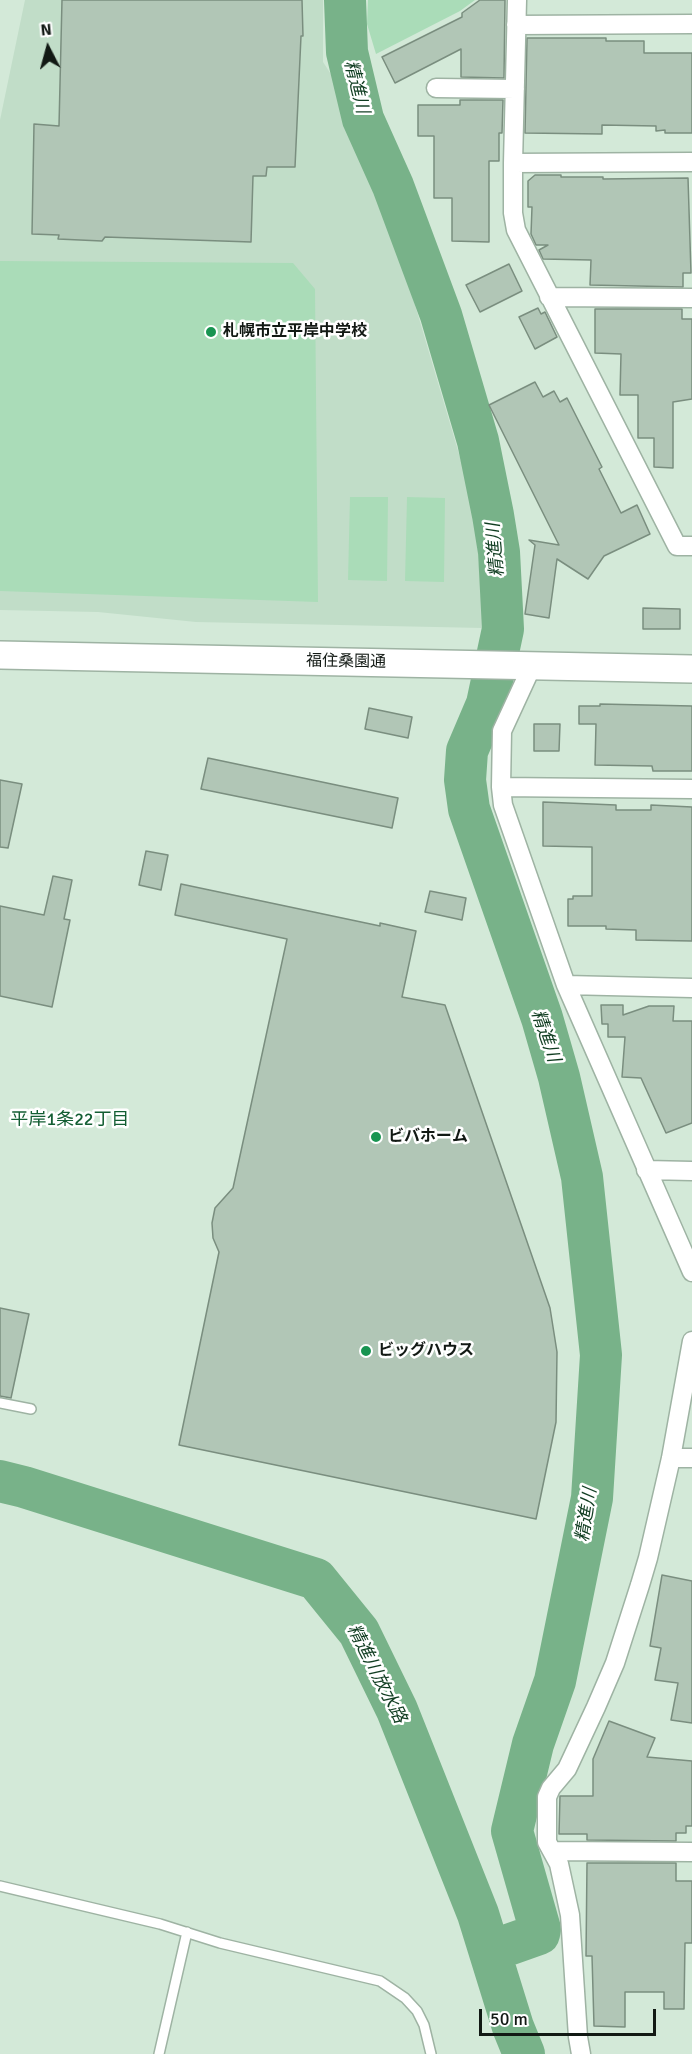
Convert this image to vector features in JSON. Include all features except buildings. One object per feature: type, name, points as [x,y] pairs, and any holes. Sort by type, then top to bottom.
[{"type":"street","points":[[517,0],[513,163],[513,213],[516,230],[677,546],[692,546]]},
{"type":"street","points":[[516,25],[692,24]]},
{"type":"street","points":[[436,88],[515,89]]},
{"type":"street","points":[[513,163],[692,162]]},
{"type":"street","points":[[549,297],[692,298]]},
{"type":"street","name":"福住桑園通","points":[[0,655],[692,669]]},
{"type":"street","points":[[508,665],[502,731],[503,806],[566,985],[691,1269]]},
{"type":"street","points":[[501,787],[692,789]]},
{"type":"street","points":[[566,985],[692,988]]},
{"type":"street","points":[[646,1170],[692,1171]]},
{"type":"street","points":[[581,2054],[570,1915],[558,1864],[547,1842],[548,1797],[551,1788],[567,1769],[615,1663],[648,1558],[671,1458],[692,1341]]},
{"type":"street","points":[[671,1458],[692,1458]]},
{"type":"street","points":[[552,1851],[692,1852]]},
{"type":"lane","points":[[0,1403],[31,1409]]},
{"type":"lane","points":[[0,1886],[187,1932],[220,1943],[380,1981],[405,1998],[417,2011],[424,2025],[431,2054]]},
{"type":"lane","points":[[159,2054],[187,1932]]},
{"type":"shaded area","name":"札幌市立平岸中学校","points":[[25,0],[323,0],[323,62],[336,82],[382,193],[464,471],[476,519],[483,628],[196,622],[98,612],[0,610],[0,120]]},
{"type":"green space","points":[[368,0],[475,0],[460,11],[376,54],[367,24]]},
{"type":"green space","points":[[0,261],[293,263],[315,289],[318,602],[0,591]]},
{"type":"green space","points":[[350,497],[388,497],[387,581],[348,580]]},
{"type":"green space","points":[[407,497],[445,498],[444,582],[405,581]]},
{"type":"waterway","name":"精進川","points":[[345,0],[347,52],[363,119],[393,186],[441,315],[478,441],[493,515],[499,552],[503,629],[487,704],[467,751],[465,780],[469,809],[542,1018],[559,1077],[582,1177],[601,1355],[592,1498],[555,1681],[533,1744],[512,1831],[540,1929],[539,1934],[491,1951]]},
{"type":"waterway","name":"精進川放水路","points":[[0,1481],[316,1579],[359,1632],[397,1710],[478,1914],[513,2027],[524,2054]]},
{"type":"place","name":"札幌市立平岸中学校","points":[[211,332]]},
{"type":"place","name":"ビバホーム","points":[[376,1137]]},
{"type":"place","name":"ビッグハウス","points":[[366,1351]]},
{"type":"district","name":"平岸1条22丁目","points":[[70,1120]]}]
